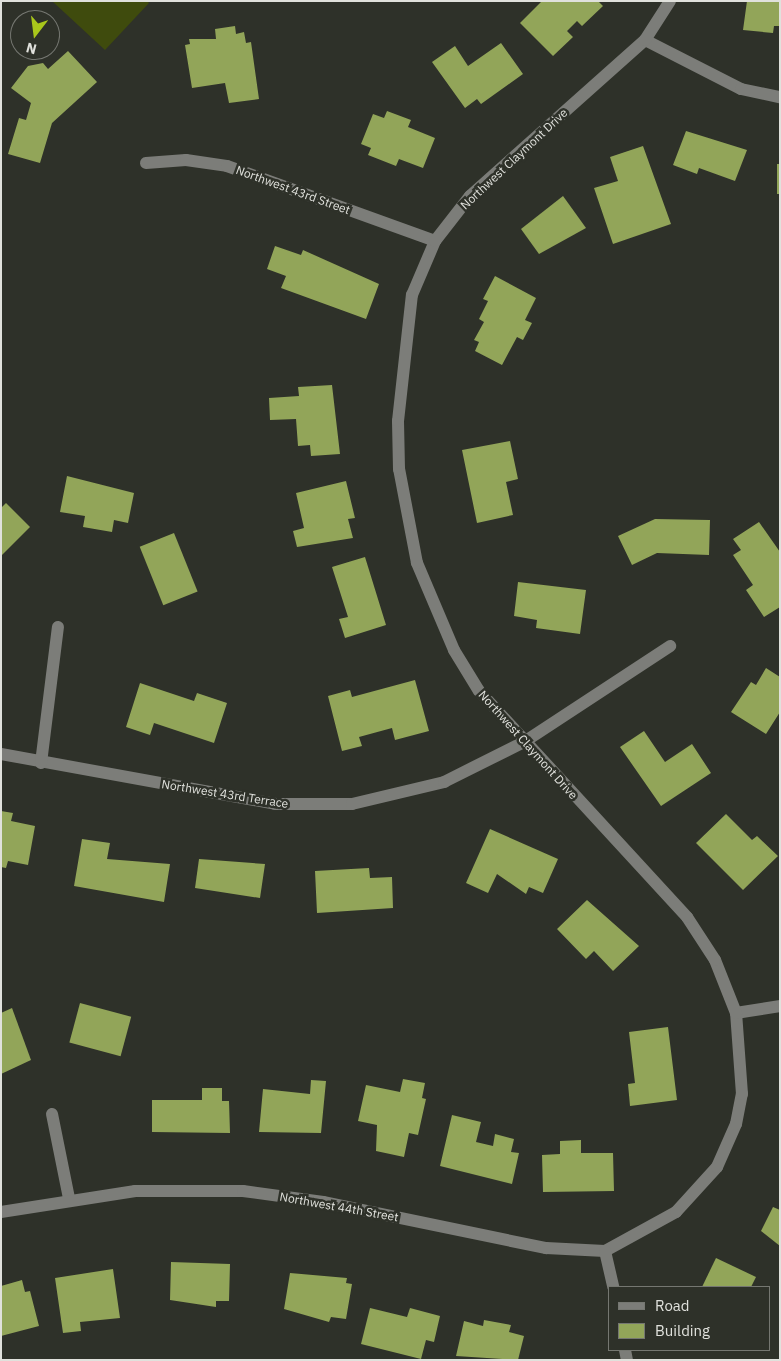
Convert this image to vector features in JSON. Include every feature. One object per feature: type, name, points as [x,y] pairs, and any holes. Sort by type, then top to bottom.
[{"type":"street","name":"Northwest Claymont Drive","points":[[606,1251],[676,1212],[717,1166],[736,1124],[742,1094],[736,1013],[715,960],[686,917],[479,691],[454,650],[417,562],[406,516],[398,421],[406,325],[417,280],[435,241],[470,196],[645,40],[670,1]]},
{"type":"street","points":[[645,40],[740,89],[780,97]]},
{"type":"street","name":"Northwest 43rd Street","points":[[146,163],[186,160],[228,166],[435,241]]},
{"type":"street","points":[[41,763],[58,627]]},
{"type":"street","name":"Northwest 43rd Terrace","points":[[1,754],[41,763],[275,804],[314,806],[352,804],[428,788],[524,742],[670,646]]},
{"type":"street","points":[[736,1013],[780,1006]]},
{"type":"street","points":[[52,1114],[69,1198]]},
{"type":"street","name":"Northwest 44th Street","points":[[1,1212],[69,1198],[135,1191],[242,1191],[323,1202],[546,1248],[606,1251]]},
{"type":"street","points":[[606,1251],[613,1286]]},
{"type":"green space","points":[[52,1],[147,1],[149,3],[105,50]]},
{"type":"building","points":[[542,1],[598,1],[603,6],[582,26],[577,21],[567,31],[573,37],[553,56],[520,23]]},
{"type":"building","points":[[747,1],[780,1],[780,26],[774,26],[773,33],[743,30]]},
{"type":"building","points":[[235,26],[236,34],[244,32],[246,43],[251,42],[259,99],[229,103],[225,83],[192,88],[185,45],[190,44],[189,39],[216,39],[215,29]]},
{"type":"building","points":[[501,43],[523,74],[481,104],[477,99],[465,108],[432,62],[455,46],[468,66]]},
{"type":"building","points":[[68,51],[97,82],[52,123],[40,163],[8,154],[19,118],[26,120],[31,103],[11,88],[28,66],[43,63],[48,69]]},
{"type":"building","points":[[387,111],[411,120],[408,127],[435,138],[423,168],[399,159],[396,166],[368,155],[371,148],[361,144],[373,114],[384,118]]},
{"type":"building","points":[[686,131],[747,150],[735,181],[699,168],[697,174],[673,165]]},
{"type":"building","points":[[643,146],[671,224],[613,244],[594,188],[618,181],[610,157]]},
{"type":"building","points":[[777,164],[780,164],[780,194],[777,194]]},
{"type":"building","points":[[563,196],[586,228],[539,254],[521,229]]},
{"type":"building","points":[[275,246],[301,255],[303,250],[379,284],[366,319],[281,288],[286,276],[267,269]]},
{"type":"building","points":[[495,276],[536,298],[525,320],[532,323],[523,340],[517,337],[502,365],[475,351],[479,342],[474,340],[484,322],[479,319],[488,301],[483,299]]},
{"type":"building","points":[[332,385],[340,454],[311,456],[310,445],[298,446],[296,419],[270,420],[269,398],[299,396],[298,387]]},
{"type":"building","points":[[510,441],[518,479],[506,482],[513,515],[477,523],[462,450]]},
{"type":"building","points":[[67,476],[134,493],[128,523],[114,520],[112,532],[83,527],[85,516],[60,512]]},
{"type":"building","points":[[346,481],[355,518],[348,519],[353,538],[297,547],[293,531],[304,528],[296,493]]},
{"type":"building","points":[[6,503],[30,527],[1,556],[1,508]]},
{"type":"building","points":[[655,519],[710,520],[709,555],[657,553],[632,565],[618,536]]},
{"type":"building","points":[[759,522],[780,552],[780,607],[764,617],[746,590],[753,585],[733,555],[741,550],[733,539]]},
{"type":"building","points":[[174,533],[198,591],[163,605],[140,547]]},
{"type":"building","points":[[365,557],[386,625],[345,638],[339,619],[348,617],[332,567]]},
{"type":"building","points":[[518,582],[586,590],[580,634],[536,628],[537,620],[514,616]]},
{"type":"building","points":[[766,668],[780,677],[780,712],[766,734],[731,712],[751,682],[756,685]]},
{"type":"building","points":[[415,680],[429,731],[395,740],[392,728],[359,737],[362,746],[342,751],[328,696],[350,690],[352,697]]},
{"type":"building","points":[[140,683],[194,701],[197,693],[227,703],[214,743],[154,723],[150,735],[126,727]]},
{"type":"building","points":[[644,731],[665,762],[692,744],[711,773],[661,806],[620,747]]},
{"type":"building","points":[[1,811],[13,813],[11,821],[35,826],[28,865],[8,861],[6,868],[1,867]]},
{"type":"building","points":[[726,814],[752,840],[757,836],[778,856],[743,890],[696,843]]},
{"type":"building","points":[[490,829],[558,859],[543,893],[529,887],[526,894],[497,874],[488,893],[466,883]]},
{"type":"building","points":[[82,839],[110,843],[107,859],[170,864],[164,902],[74,886]]},
{"type":"building","points":[[199,859],[265,864],[260,898],[195,888]]},
{"type":"building","points":[[369,868],[370,878],[392,877],[393,908],[317,913],[315,871]]},
{"type":"building","points":[[587,900],[639,946],[613,971],[594,951],[586,959],[557,929]]},
{"type":"building","points":[[80,1003],[131,1017],[121,1056],[69,1043]]},
{"type":"building","points":[[12,1008],[31,1060],[1,1074],[1,1013]]},
{"type":"building","points":[[668,1027],[677,1100],[630,1106],[628,1084],[635,1083],[629,1032]]},
{"type":"building","points":[[403,1079],[425,1083],[422,1098],[426,1099],[418,1135],[409,1133],[404,1157],[376,1151],[377,1125],[358,1121],[366,1085],[400,1092]]},
{"type":"building","points":[[311,1080],[326,1081],[321,1133],[259,1132],[263,1089],[310,1094]]},
{"type":"building","points":[[202,1088],[222,1088],[222,1101],[229,1101],[230,1133],[152,1132],[152,1100],[202,1100]]},
{"type":"building","points":[[452,1115],[481,1122],[476,1142],[493,1146],[495,1134],[514,1139],[511,1152],[519,1153],[512,1184],[440,1166]]},
{"type":"building","points":[[581,1140],[581,1153],[613,1153],[614,1191],[543,1192],[542,1155],[560,1154],[560,1141]]},
{"type":"building","points":[[773,1207],[780,1210],[780,1246],[761,1231]]},
{"type":"building","points":[[716,1258],[756,1277],[752,1286],[702,1286]]},
{"type":"building","points":[[171,1262],[230,1264],[229,1301],[216,1301],[216,1307],[170,1300]]},
{"type":"building","points":[[113,1269],[120,1318],[80,1322],[81,1331],[63,1333],[55,1278]]},
{"type":"building","points":[[290,1273],[347,1278],[346,1283],[352,1284],[346,1319],[331,1317],[329,1322],[284,1309]]},
{"type":"building","points":[[22,1280],[25,1292],[30,1291],[39,1326],[1,1336],[1,1286]]},
{"type":"building","points":[[370,1308],[407,1317],[410,1308],[440,1316],[434,1342],[426,1340],[421,1359],[361,1344]]},
{"type":"building","points":[[484,1320],[511,1325],[509,1332],[524,1336],[518,1360],[456,1356],[464,1321],[483,1326]]}]
